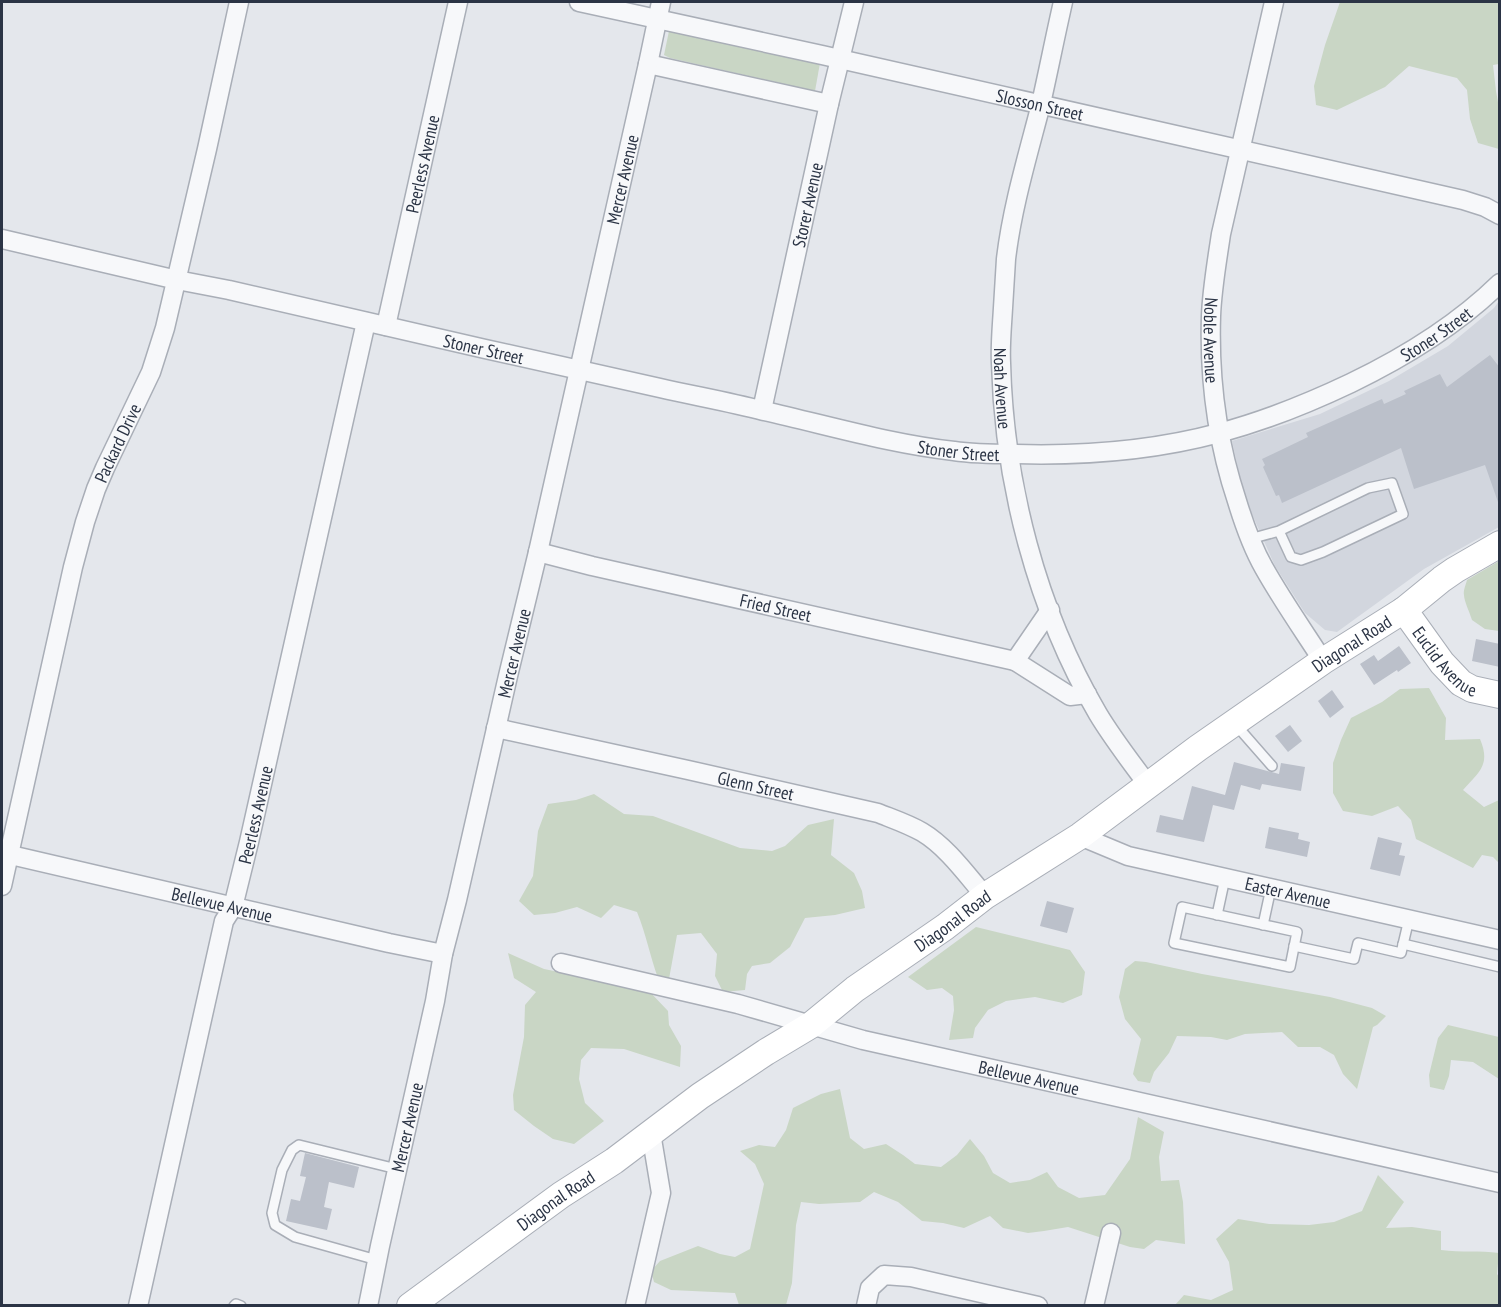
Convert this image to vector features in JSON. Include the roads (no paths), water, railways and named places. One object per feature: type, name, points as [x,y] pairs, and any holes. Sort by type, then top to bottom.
[{"type":"street","name":"Packard Drive","points":[[2,886],[5,854],[85,522],[105,468],[151,372],[165,328],[239,2]]},
{"type":"street","name":"Peerless Avenue","points":[[386,326],[458,2]]},
{"type":"street","name":"Slosson Street","points":[[579,2],[659,10],[840,59],[1463,200],[1500,215]]},
{"type":"street","name":"Storer Avenue","points":[[762,410],[829,104],[854,2]]},
{"type":"street","name":"Noah Avenue","points":[[1063,2],[1015,212],[1007,257],[1000,362],[1009,454],[1018,507],[1037,576],[1050,610],[1076,671],[1098,714],[1148,785]]},
{"type":"street","name":"Noble Avenue","points":[[1274,2],[1221,234],[1211,315],[1212,386],[1219,433],[1231,484],[1250,540],[1263,568],[1323,661]]},
{"type":"street","name":"Mercer Avenue","points":[[368,1305],[435,1001],[443,954],[538,552],[659,10]]},
{"type":"street","points":[[648,64],[829,104]]},
{"type":"street","points":[[2,239],[366,322]]},
{"type":"street","name":"Stoner Street","points":[[366,322],[936,449],[959,452],[1064,455],[1124,451],[1219,433],[1326,395],[1392,363],[1419,347],[1455,322],[1500,283]]},
{"type":"street","name":"Peerless Avenue","points":[[138,1305],[224,921],[233,907],[275,730],[366,322]]},
{"type":"street","name":"Diagonal Road","points":[[410,1305],[561,1196],[614,1161],[700,1096],[811,1025],[855,990],[985,896],[1080,836],[1323,661],[1404,610],[1442,579],[1500,544]]},
{"type":"street","name":"Fried Street","points":[[538,552],[1015,661],[1070,696],[1087,694]]},
{"type":"street","points":[[1015,661],[1050,610]]},
{"type":"street","name":"Euclid Avenue","points":[[1404,610],[1442,663],[1461,683],[1472,689],[1500,695]]},
{"type":"street","name":"Glenn Street","points":[[496,728],[878,813],[932,839],[985,896]]},
{"type":"street","name":"Easter Avenue","points":[[1080,836],[1128,856],[1500,940]]},
{"type":"street","name":"Bellevue Avenue","points":[[5,854],[443,954]]},
{"type":"street","name":"Bellevue Avenue","points":[[561,963],[738,1004],[863,1040],[1500,1183]]},
{"type":"street","points":[[635,1305],[661,1193],[651,1133]]},
{"type":"street","points":[[1094,1305],[1111,1233]]},
{"type":"street","points":[[866,1305],[870,1288],[884,1275],[911,1277],[1038,1305]]},
{"type":"lane","points":[[1250,540],[1279,531],[1368,488],[1392,483],[1403,514],[1301,560],[1291,556],[1279,531]]},
{"type":"lane","points":[[1234,723],[1272,766]]},
{"type":"lane","points":[[1216,915],[1225,878]]},
{"type":"lane","points":[[1263,925],[1271,888]]},
{"type":"lane","points":[[1182,907],[1263,925],[1297,932],[1290,968],[1174,943],[1182,907]]},
{"type":"lane","points":[[1294,946],[1354,959],[1358,943],[1401,953],[1409,919]]},
{"type":"lane","points":[[1403,944],[1500,966]]},
{"type":"lane","points":[[377,1260],[295,1237],[275,1225],[272,1213],[282,1170],[292,1150],[299,1145],[397,1169]]},
{"type":"lane","points":[[234,1305],[241,1305]]}]
